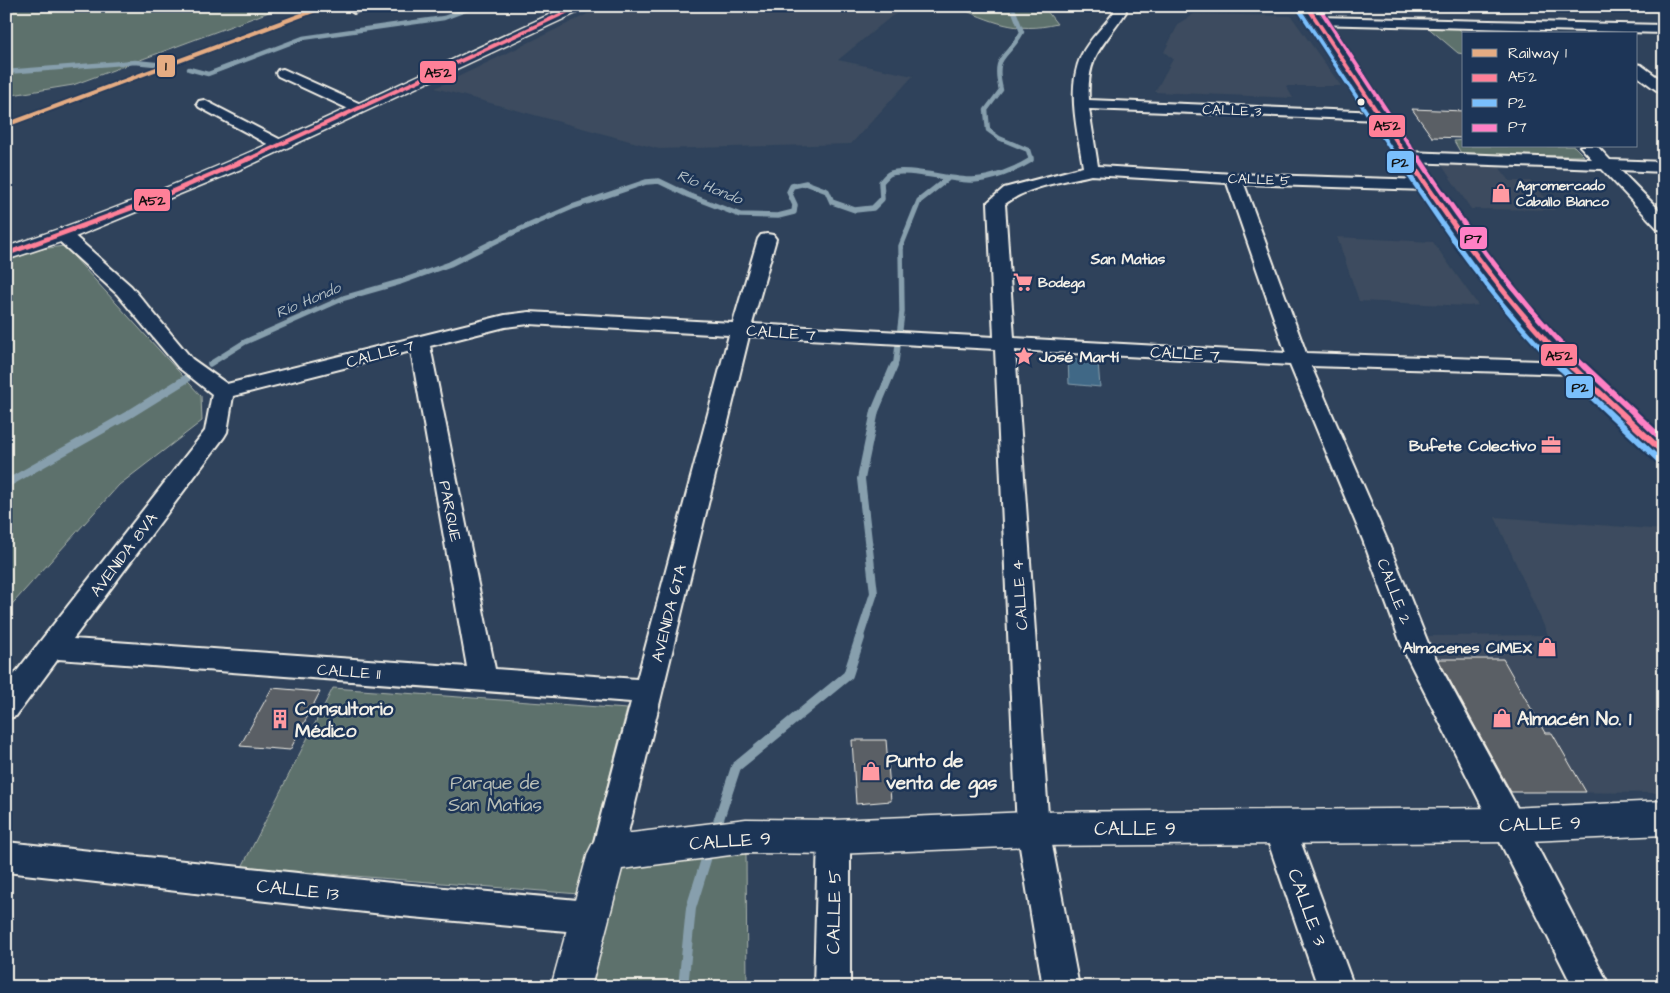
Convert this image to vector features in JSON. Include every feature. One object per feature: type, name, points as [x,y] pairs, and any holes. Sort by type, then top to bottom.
[{"type":"street","points":[[6,254],[63,235],[239,163],[580,6]]},
{"type":"street","points":[[1092,170],[1083,104],[1081,73],[1091,50],[1120,12],[1119,6]]},
{"type":"street","points":[[1455,12],[1472,29]]},
{"type":"street","points":[[1312,14],[1472,29],[1664,29]]},
{"type":"street","points":[[1312,14],[1426,185],[1504,293],[1572,368],[1664,454]]},
{"type":"street","points":[[1571,16],[1588,30]]},
{"type":"street","points":[[1638,70],[1664,89]]},
{"type":"street","points":[[283,73],[358,108]]},
{"type":"street","points":[[204,104],[278,144]]},
{"type":"street","name":"CALLE 3","points":[[1083,104],[1380,116]]},
{"type":"street","points":[[1590,148],[1664,225]]},
{"type":"street","points":[[1408,157],[1664,166]]},
{"type":"street","name":"CALLE 5","points":[[996,202],[1010,192],[1092,170],[1234,179],[1426,185]]},
{"type":"street","name":"CALLE 2","points":[[1234,179],[1298,359],[1375,540],[1417,650],[1592,987]]},
{"type":"street","name":"CALLE 4","points":[[996,202],[1033,829],[1061,987]]},
{"type":"street","points":[[63,235],[124,290],[185,363],[223,392]]},
{"type":"street","name":"AVENIDA 6TA","points":[[571,987],[741,329],[767,239]]},
{"type":"street","name":"CALLE 7","points":[[223,392],[505,321],[529,318],[1298,359],[1572,368]]},
{"type":"street","name":"PARQUE","points":[[419,342],[483,680]]},
{"type":"street","name":"AVENIDA 8VA","points":[[6,708],[216,432],[223,392]]},
{"type":"street","name":"CALLE 11","points":[[51,648],[648,692]]},
{"type":"street","name":"CALLE 9","points":[[607,853],[746,836],[834,837],[1033,829],[1509,825],[1664,818]]},
{"type":"street","name":"CALLE 3","points":[[1279,827],[1336,987]]},
{"type":"street","name":"CALLE 5","points":[[832,987],[834,837]]},
{"type":"street","name":"CALLE 13","points":[[6,857],[391,899],[589,917]]},
{"type":"shaded area","points":[[604,6],[910,6],[892,16],[838,60],[913,76],[851,144],[659,149],[435,88]]},
{"type":"shaded area","points":[[1194,14],[1291,16],[1341,86],[1286,86],[1293,98],[1155,92],[1173,59],[1164,52],[1179,23]]},
{"type":"shaded area","name":"Agromercado Caballo Blanco","points":[[1439,161],[1496,163],[1510,181],[1530,181],[1555,210],[1471,209]]},
{"type":"shaded area","points":[[1337,237],[1433,242],[1478,305],[1359,301]]},
{"type":"shaded area","points":[[1068,359],[1098,362],[1100,387],[1069,384]]},
{"type":"shaded area","name":"Almacenes CIMEX","points":[[1495,517],[1664,530],[1664,793],[1505,792],[1425,636],[1548,635]]},
{"type":"green space","points":[[6,6],[285,6],[73,85],[6,96]]},
{"type":"green space","points":[[954,6],[1043,6],[1057,24],[1029,28],[1016,27],[992,21]]},
{"type":"green space","points":[[1425,25],[1458,28],[1462,32],[1462,54],[1458,53]]},
{"type":"green space","points":[[1462,140],[1462,148],[1576,148],[1584,156],[1462,155],[1454,141]]},
{"type":"green space","points":[[64,246],[201,396],[202,421],[119,485],[6,611],[6,261],[41,249]]},
{"type":"green space","name":"Parque de San Matías","points":[[333,688],[627,709],[579,894],[242,867]]},
{"type":"green space","points":[[746,854],[747,987],[586,987],[615,867],[708,855]]},
{"type":"building","points":[[1412,109],[1462,111],[1462,138],[1432,137]]},
{"type":"building","name":"Almacén No. 1","points":[[1438,659],[1503,659],[1545,733],[1552,733],[1586,792],[1511,792]]},
{"type":"building","name":"Consultorio Médico","points":[[272,688],[320,692],[290,750],[240,746]]},
{"type":"building","name":"Punto de venta de gas","points":[[852,740],[886,740],[891,801],[856,804]]},
{"type":"waterway","points":[[189,69],[208,74],[303,38],[444,18],[476,6]]},
{"type":"waterway","name":"Río Hondo","points":[[1012,6],[1022,32],[1000,63],[998,69],[1001,90],[986,110],[988,130],[999,138],[1028,150],[1031,160]]},
{"type":"waterway","points":[[6,72],[135,62],[165,65]]},
{"type":"waterway","name":"Río Hondo","points":[[210,364],[245,342],[344,298],[400,282],[450,264],[512,233],[572,207],[646,182],[659,181],[688,195],[740,215],[778,216],[794,212],[795,205],[789,192],[792,186],[806,183],[827,191],[832,202],[855,210],[873,208],[882,199],[881,182],[889,174],[896,172],[973,180],[996,176],[1031,160]]},
{"type":"waterway","points":[[894,368],[902,312],[901,246],[919,201],[947,179]]},
{"type":"waterway","points":[[859,639],[874,593],[861,479],[875,411],[894,366]]},
{"type":"waterway","name":"Río Hondo","points":[[6,484],[128,415],[186,379]]},
{"type":"waterway","points":[[715,831],[736,767],[848,675],[860,638]]},
{"type":"waterway","points":[[683,987],[691,908],[709,850]]},
{"type":"rail line","name":"1","points":[[6,125],[326,6]]},
{"type":"transit line","name":"A52","points":[[6,254],[153,200],[225,169],[296,138],[579,6]]},
{"type":"transit line","name":"A52","points":[[1307,6],[1427,187],[1504,293],[1541,336],[1601,396],[1664,453]]},
{"type":"transit line","name":"P7","points":[[1318,6],[1460,220],[1511,288],[1546,329],[1664,441]]},
{"type":"transit line","name":"P2","points":[[1300,11],[1420,193],[1497,299],[1554,362],[1658,459]]},
{"type":"place","name":"Agromercado Caballo Blanco","points":[[1501,193]]},
{"type":"place","name":"Bodega","points":[[1023,282]]},
{"type":"place","name":"José Martí","points":[[1024,356]]},
{"type":"place","name":"Bufete Colectivo","points":[[1551,445]]},
{"type":"place","name":"Almacenes CIMEX","points":[[1547,647]]},
{"type":"place","name":"Almacén No. 1","points":[[1502,718]]},
{"type":"place","name":"Consultorio Médico","points":[[280,719]]},
{"type":"place","name":"Punto de venta de gas","points":[[871,771]]},
{"type":"district","name":"San Matias","points":[[1128,259]]}]
